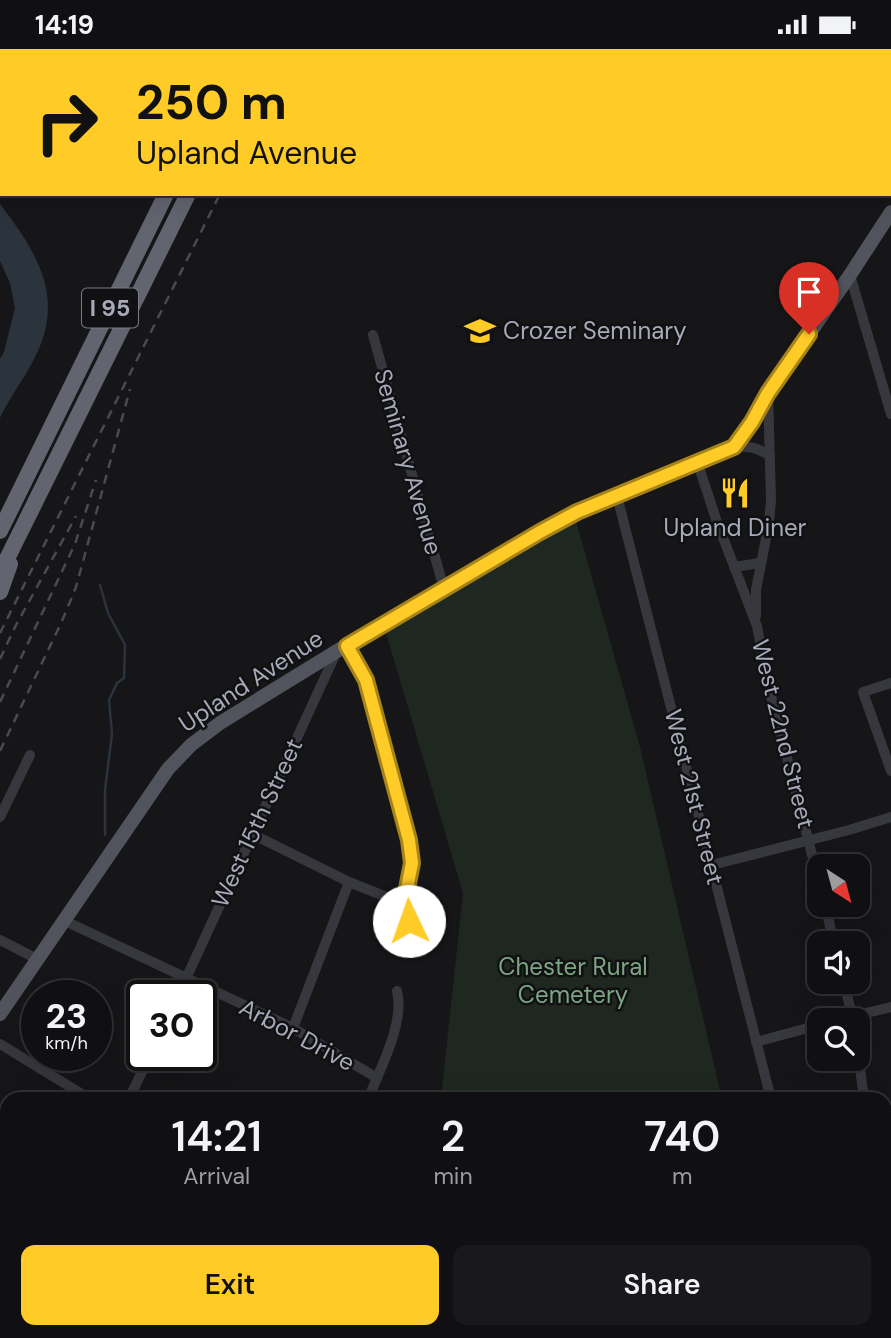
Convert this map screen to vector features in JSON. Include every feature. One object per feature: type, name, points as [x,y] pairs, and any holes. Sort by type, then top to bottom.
[{"type":"highway","name":"I 95","points":[[0,531],[165,196]]},
{"type":"highway","name":"I 95","points":[[0,573],[187,196]]},
{"type":"highway","points":[[0,511],[53,422]]},
{"type":"highway","points":[[0,592],[25,523]]},
{"type":"main road","name":"Upland Avenue","points":[[0,1014],[168,769],[191,745],[220,723],[558,522],[584,508],[698,464],[734,447],[891,212]]},
{"type":"street","points":[[850,275],[891,414]]},
{"type":"street","name":"Seminary Avenue","points":[[373,335],[444,589]]},
{"type":"street","name":"West 22nd Street","points":[[757,626],[756,590],[771,500],[768,393]]},
{"type":"street","points":[[734,447],[749,446],[770,456]]},
{"type":"street","name":"West 22nd Street","points":[[698,464],[757,626],[768,681],[812,854]]},
{"type":"street","name":"West 21st Street","points":[[617,496],[769,1092]]},
{"type":"street","points":[[734,566],[760,563]]},
{"type":"street","points":[[342,649],[366,680],[409,840],[412,863],[404,904],[409,921]]},
{"type":"street","name":"West 15th Street","points":[[186,979],[252,834],[342,649]]},
{"type":"street","points":[[891,683],[863,692],[891,771]]},
{"type":"street","points":[[0,817],[30,755]]},
{"type":"street","points":[[712,865],[891,817]]},
{"type":"street","points":[[252,834],[349,882],[404,904]]},
{"type":"street","points":[[293,1028],[349,882]]},
{"type":"street","name":"Arbor Drive","points":[[65,921],[293,1028],[377,1078]]},
{"type":"street","points":[[0,940],[37,959]]},
{"type":"street","points":[[371,1092],[399,1013],[397,991]]},
{"type":"street","points":[[870,1013],[891,1007]]},
{"type":"street","points":[[756,1042],[807,1028]]},
{"type":"street","points":[[0,1044],[79,1092]]},
{"type":"street","points":[[132,1092],[142,1071]]},
{"type":"street","points":[[860,1071],[863,1092]]},
{"type":"green space","name":"Chester Rural Cemetery","points":[[576,521],[640,747],[720,1092],[442,1092],[463,893],[386,633]]},
{"type":"shaded area","points":[[0,204],[35,257],[43,276],[48,314],[44,335],[35,357],[0,418],[0,359],[15,308],[10,283],[0,261]]},
{"type":"waterway","points":[[100,585],[108,613],[125,645],[124,678],[117,683],[109,700],[112,734],[105,790],[105,835]]},
{"type":"railway","points":[[0,633],[219,196]]},
{"type":"railway","points":[[0,751],[76,587],[130,389]]},
{"type":"railway","points":[[0,702],[75,544],[96,480]]},
{"type":"railway","points":[[0,659],[76,516]]},
{"type":"place","name":"Crozer Seminary","points":[[480,331]]},
{"type":"place","name":"Upland Diner","points":[[735,493]]},
{"type":"route","points":[[409,921],[404,904],[412,863],[409,840],[366,680],[347,646],[577,512],[734,447],[809,334]]}]
